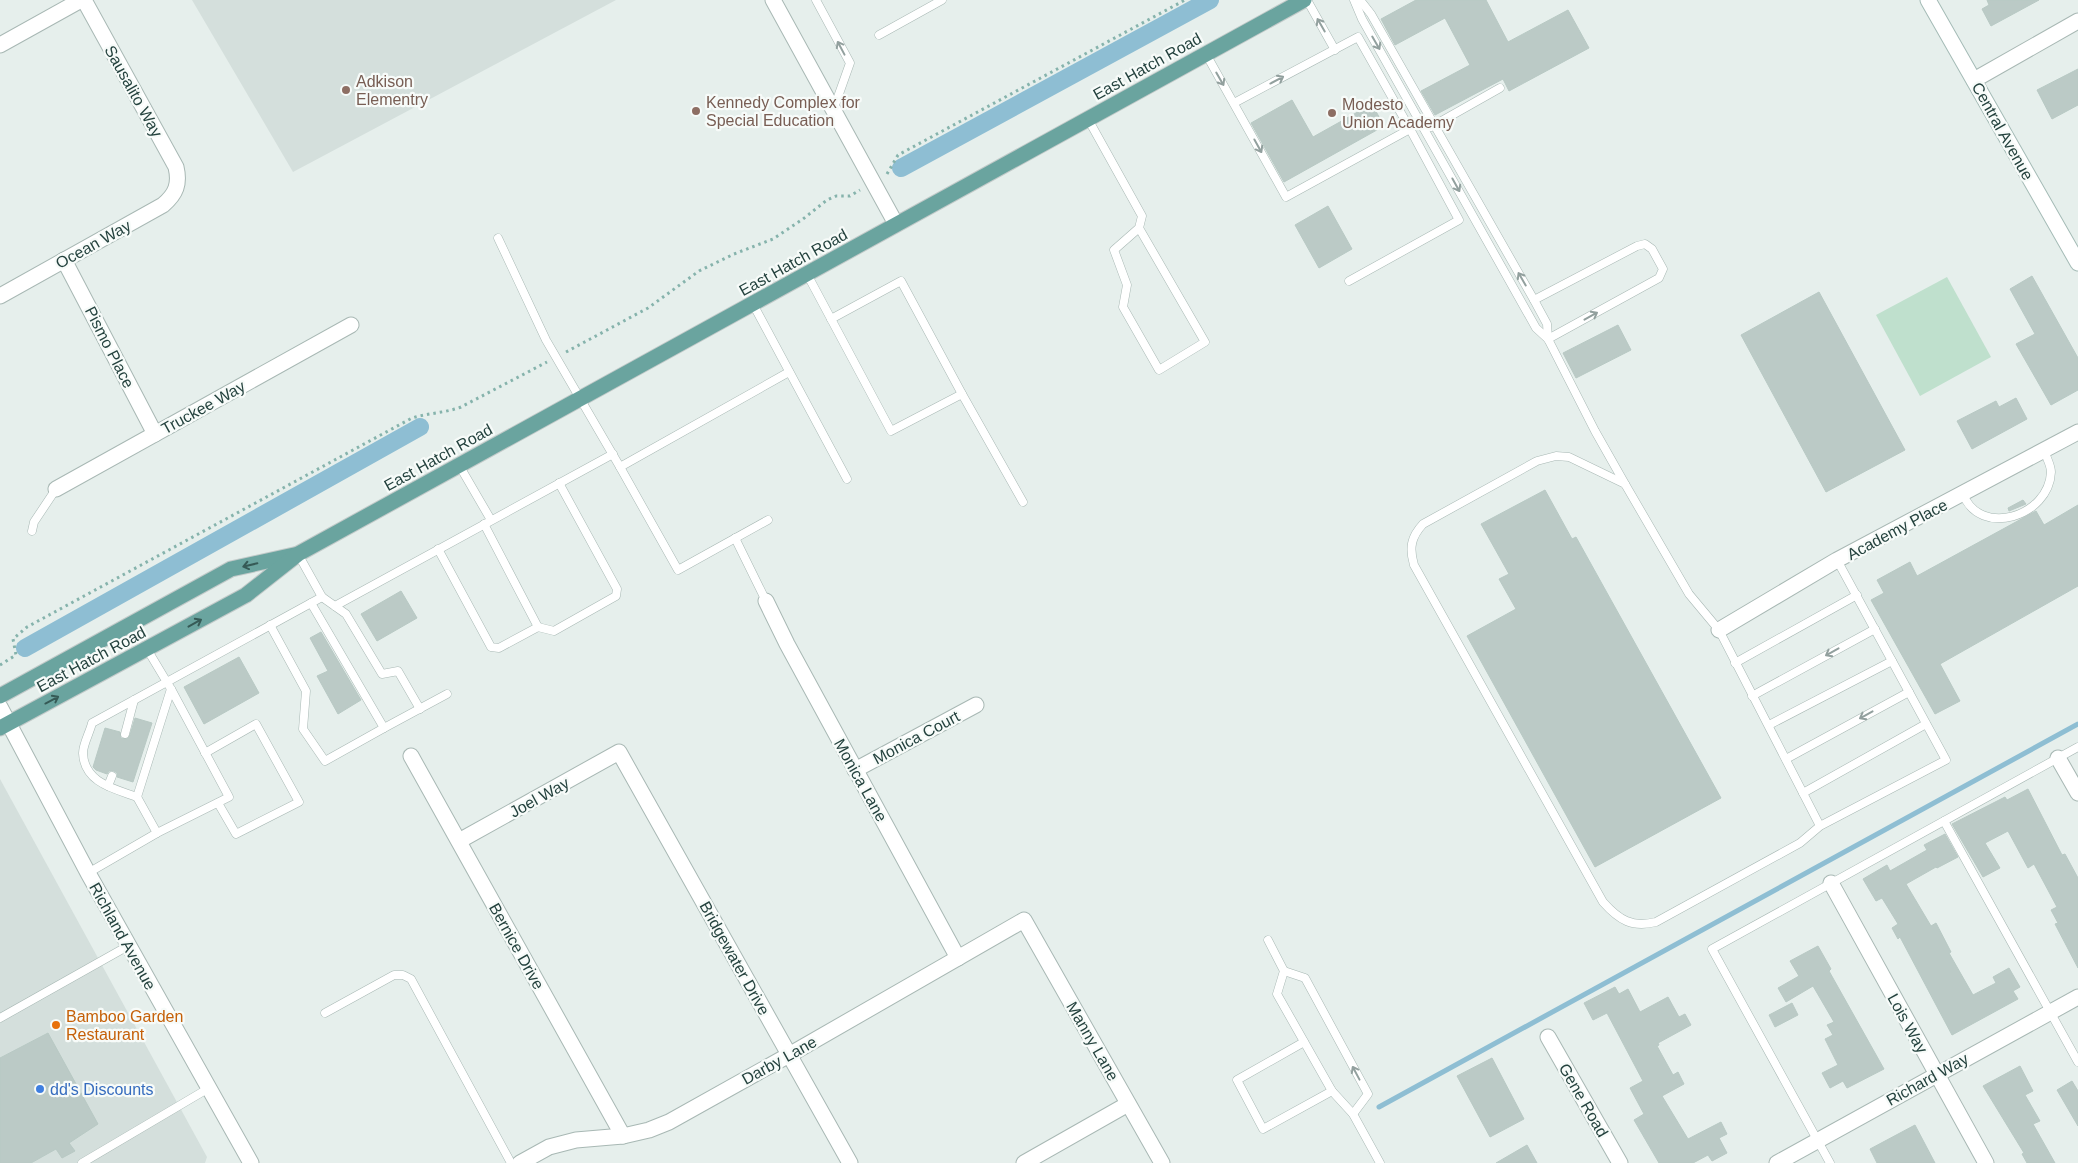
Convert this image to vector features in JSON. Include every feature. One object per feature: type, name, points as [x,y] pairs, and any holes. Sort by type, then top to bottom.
[{"type":"main road","name":"East Hatch Road","points":[[5,726],[246,595],[298,554],[1305,0]]},
{"type":"main road","name":"East Hatch Road","points":[[0,696],[232,569],[298,554]]},
{"type":"street","points":[[0,45],[83,0]]},
{"type":"street","name":"Sausalito Way","points":[[83,0],[176,167],[178,184]]},
{"type":"street","points":[[773,0],[896,224]]},
{"type":"street","name":"Central Avenue","points":[[1928,0],[2078,263]]},
{"type":"street","points":[[1974,80],[2078,21]]},
{"type":"street","name":"Ocean Way","points":[[0,296],[163,205],[174,194],[178,184]]},
{"type":"street","name":"Pismo Place","points":[[64,260],[155,434]]},
{"type":"street","name":"Truckee Way","points":[[56,489],[351,326]]},
{"type":"street","name":"Academy Place","points":[[1718,630],[1837,560],[2078,432]]},
{"type":"street","name":"Monica Lane","points":[[766,601],[787,644],[958,958]]},
{"type":"street","name":"Monica Court","points":[[855,770],[976,705]]},
{"type":"street","name":"Richland Avenue","points":[[0,707],[5,726],[251,1163]]},
{"type":"street","name":"Joel Way","points":[[459,841],[619,752]]},
{"type":"street","name":"Bridgewater Drive","points":[[619,752],[850,1163]]},
{"type":"street","name":"Bernice Drive","points":[[411,756],[623,1136]]},
{"type":"street","points":[[2058,758],[2078,793]]},
{"type":"street","name":"Lois Way","points":[[1831,884],[1986,1163]]},
{"type":"street","name":"Darby Lane","points":[[520,1163],[549,1147],[576,1140],[623,1136],[649,1130],[669,1122],[1024,920]]},
{"type":"street","name":"Manny Lane","points":[[1024,920],[1162,1163]]},
{"type":"street","name":"Richard Way","points":[[1777,1163],[2078,997]]},
{"type":"street","name":"Gene Road","points":[[1548,1037],[1620,1163]]},
{"type":"street","points":[[1024,1163],[1128,1104]]},
{"type":"lane","points":[[816,0],[850,63],[833,110]]},
{"type":"lane","points":[[879,35],[942,0]]},
{"type":"lane","points":[[1305,0],[1334,50]]},
{"type":"lane","points":[[1354,0],[1362,19],[1536,328],[1548,339]]},
{"type":"lane","points":[[1360,0],[1371,14],[1534,300],[1546,324],[1548,339],[1595,431],[1625,484],[1689,594],[1718,630],[1820,826]]},
{"type":"lane","points":[[1234,104],[1358,37],[1459,220],[1349,280]]},
{"type":"lane","points":[[1206,54],[1286,197],[1410,130]]},
{"type":"lane","points":[[1425,130],[1500,88]]},
{"type":"lane","points":[[1088,119],[1142,216],[1139,228],[1114,250],[1127,285],[1123,307],[1159,370],[1205,342],[1139,228]]},
{"type":"lane","points":[[498,238],[556,357],[678,570],[768,520]]},
{"type":"lane","points":[[1534,300],[1637,246],[1646,244],[1652,249],[1663,269],[1659,278],[1548,339]]},
{"type":"lane","points":[[807,274],[891,432],[962,394]]},
{"type":"lane","points":[[831,318],[900,281],[1023,502]]},
{"type":"lane","points":[[753,304],[847,479]]},
{"type":"lane","points":[[620,467],[790,372]]},
{"type":"lane","points":[[1963,494],[1966,502],[1979,513],[1995,518],[2012,518],[2027,512],[2040,501],[2048,487],[2051,470],[2044,450]]},
{"type":"lane","points":[[335,606],[613,454]]},
{"type":"lane","points":[[1625,484],[1569,457],[1556,456],[1537,461],[1423,524],[1414,535],[1410,551],[1414,565],[1603,902],[1616,916],[1631,923],[1644,925],[1656,922],[1800,843],[1820,826],[1946,760],[1837,560]]},
{"type":"lane","points":[[460,465],[492,520]]},
{"type":"lane","points":[[438,549],[491,647],[499,648],[538,627],[554,631],[616,596],[617,589],[559,483]]},
{"type":"lane","points":[[32,531],[34,522],[56,489]]},
{"type":"lane","points":[[484,524],[538,627]]},
{"type":"lane","points":[[735,538],[766,601]]},
{"type":"lane","points":[[298,554],[322,596],[346,614],[382,674],[398,671],[420,708]]},
{"type":"lane","points":[[157,833],[137,797],[98,783],[87,768],[83,753],[92,723],[134,700],[169,686],[322,596]]},
{"type":"lane","points":[[1736,663],[1856,596]]},
{"type":"lane","points":[[311,603],[384,728]]},
{"type":"lane","points":[[270,626],[306,691],[304,729],[325,761],[447,694]]},
{"type":"lane","points":[[1752,696],[1875,629]]},
{"type":"lane","points":[[88,873],[157,833],[228,797],[169,686],[147,649]]},
{"type":"lane","points":[[1768,725],[1892,661]]},
{"type":"lane","points":[[137,797],[169,686]]},
{"type":"lane","points":[[1786,759],[1909,692]]},
{"type":"lane","points":[[125,734],[134,700]]},
{"type":"lane","points":[[205,753],[256,724],[299,802],[236,834],[218,802]]},
{"type":"lane","points":[[1803,793],[1926,724]]},
{"type":"lane","points":[[1830,1163],[1819,1140],[1712,950],[2078,747]]},
{"type":"lane","points":[[108,786],[112,776]]},
{"type":"lane","points":[[1944,821],[2078,1062]]},
{"type":"lane","points":[[1268,940],[1284,971],[1277,994],[1332,1091],[1353,1114],[1380,1163]]},
{"type":"lane","points":[[0,1018],[128,946]]},
{"type":"lane","points":[[1284,971],[1305,978],[1368,1094],[1353,1114]]},
{"type":"lane","points":[[325,1013],[394,975],[403,975],[411,978],[511,1163]]},
{"type":"lane","points":[[1304,1042],[1237,1080],[1263,1129],[1332,1091]]},
{"type":"lane","points":[[82,1163],[209,1088]]},
{"type":"path","points":[[0,665],[16,655],[13,639],[27,627],[412,418],[461,408],[648,308],[699,271],[734,254],[773,239],[827,200],[836,196],[850,196],[873,182],[886,174],[898,155],[1185,0]]},
{"type":"shaded area","name":"Adkison Elementry","points":[[192,0],[616,0],[293,172]]},
{"type":"shaded area","points":[[0,779],[207,1157],[205,1163],[0,1163]]},
{"type":"green space","points":[[1947,277],[1991,357],[1920,396],[1876,315]]},
{"type":"building","points":[[1416,0],[1486,0],[1508,42],[1568,10],[1589,48],[1509,91],[1503,79],[1435,115],[1421,91],[1470,65],[1445,18],[1395,45],[1381,19]]},
{"type":"building","points":[[1987,0],[2039,0],[1991,26],[1982,9],[1989,5]]},
{"type":"building","points":[[2078,69],[2078,105],[2052,119],[2037,90]]},
{"type":"building","points":[[1292,100],[1313,137],[1372,104],[1384,126],[1284,182],[1251,123]]},
{"type":"building","points":[[1328,206],[1352,249],[1319,268],[1295,225]]},
{"type":"building","points":[[2032,276],[2078,358],[2078,390],[2051,405],[2016,344],[2035,334],[2010,289]]},
{"type":"building","points":[[1819,292],[1905,450],[1826,492],[1741,335]]},
{"type":"building","points":[[1618,325],[1631,350],[1576,378],[1563,353]]},
{"type":"building","points":[[2016,398],[2027,419],[1972,449],[1957,421],[1996,401],[1999,407]]},
{"type":"building","points":[[1545,490],[1572,539],[1576,537],[1721,798],[1595,867],[1467,636],[1516,609],[1499,579],[1509,574],[1481,524]]},
{"type":"building","points":[[2023,500],[2026,504],[2009,511],[2008,508]]},
{"type":"building","points":[[2078,505],[2078,586],[1940,664],[1960,701],[1935,714],[1871,600],[1884,593],[1877,580],[1910,562],[1917,576],[2036,511],[2044,525]]},
{"type":"building","points":[[401,591],[417,618],[377,641],[361,614]]},
{"type":"building","points":[[321,632],[361,700],[338,714],[317,676],[328,671],[310,638]]},
{"type":"building","points":[[239,657],[259,693],[204,724],[184,687]]},
{"type":"building","points":[[135,718],[152,723],[133,782],[117,777],[117,773],[114,771],[109,771],[107,774],[96,770],[93,767],[105,728],[120,732],[121,738],[127,739]]},
{"type":"building","points":[[2028,789],[2062,855],[2065,854],[2078,878],[2078,968],[2055,924],[2058,923],[2051,910],[2057,907],[2034,864],[2028,868],[2008,831],[1985,843],[2000,868],[1983,877],[1952,824],[2005,797],[2007,800]]},
{"type":"building","points":[[1945,834],[1958,857],[1906,884],[1931,926],[1936,923],[1951,952],[1949,953],[1973,995],[1996,983],[1993,977],[2009,968],[2020,987],[2013,991],[2018,999],[1952,1035],[1900,937],[1898,939],[1892,928],[1898,924],[1882,898],[1876,901],[1863,879],[1887,865],[1890,871],[1927,850],[1924,845]]},
{"type":"building","points":[[1818,946],[1831,969],[1829,971],[1884,1069],[1847,1088],[1843,1081],[1830,1088],[1822,1073],[1838,1065],[1825,1039],[1833,1035],[1827,1025],[1834,1022],[1813,986],[1786,1002],[1778,988],[1799,976],[1790,961]]},
{"type":"building","points":[[1615,987],[1619,994],[1628,989],[1640,1012],[1668,997],[1679,1017],[1685,1014],[1691,1025],[1658,1043],[1659,1045],[1657,1046],[1673,1075],[1678,1072],[1684,1084],[1662,1096],[1688,1139],[1721,1122],[1727,1134],[1719,1138],[1727,1153],[1712,1161],[1708,1155],[1693,1163],[1659,1163],[1634,1120],[1644,1114],[1630,1088],[1643,1081],[1607,1013],[1593,1020],[1584,1003]]},
{"type":"building","points":[[1792,1003],[1798,1015],[1775,1027],[1769,1015]]},
{"type":"building","name":"dd's Discounts","points":[[48,1033],[98,1124],[69,1143],[75,1151],[62,1158],[56,1149],[31,1163],[0,1163],[0,1058]]},
{"type":"building","points":[[1492,1058],[1524,1119],[1490,1137],[1457,1076]]},
{"type":"building","points":[[2020,1066],[2033,1091],[2025,1095],[2040,1121],[2033,1124],[2055,1163],[2027,1163],[2022,1154],[2024,1153],[1983,1086]]},
{"type":"building","points":[[2072,1081],[2078,1091],[2078,1126],[2057,1090]]},
{"type":"building","points":[[1915,1125],[1935,1163],[1877,1163],[1870,1149]]},
{"type":"building","points":[[1527,1145],[1537,1163],[1496,1163]]},
{"type":"waterway","points":[[901,168],[1210,0]]},
{"type":"waterway","points":[[25,648],[420,427]]},
{"type":"waterway","points":[[1379,1107],[2078,724]]},
{"type":"place","name":"Adkison Elementry","points":[[346,90]]},
{"type":"place","name":"Kennedy Complex for Special Education","points":[[696,111]]},
{"type":"place","name":"Modesto Union Academy","points":[[1332,113]]},
{"type":"place","name":"Bamboo Garden Restaurant","points":[[56,1025]]},
{"type":"place","name":"dd's Discounts","points":[[40,1089]]}]
